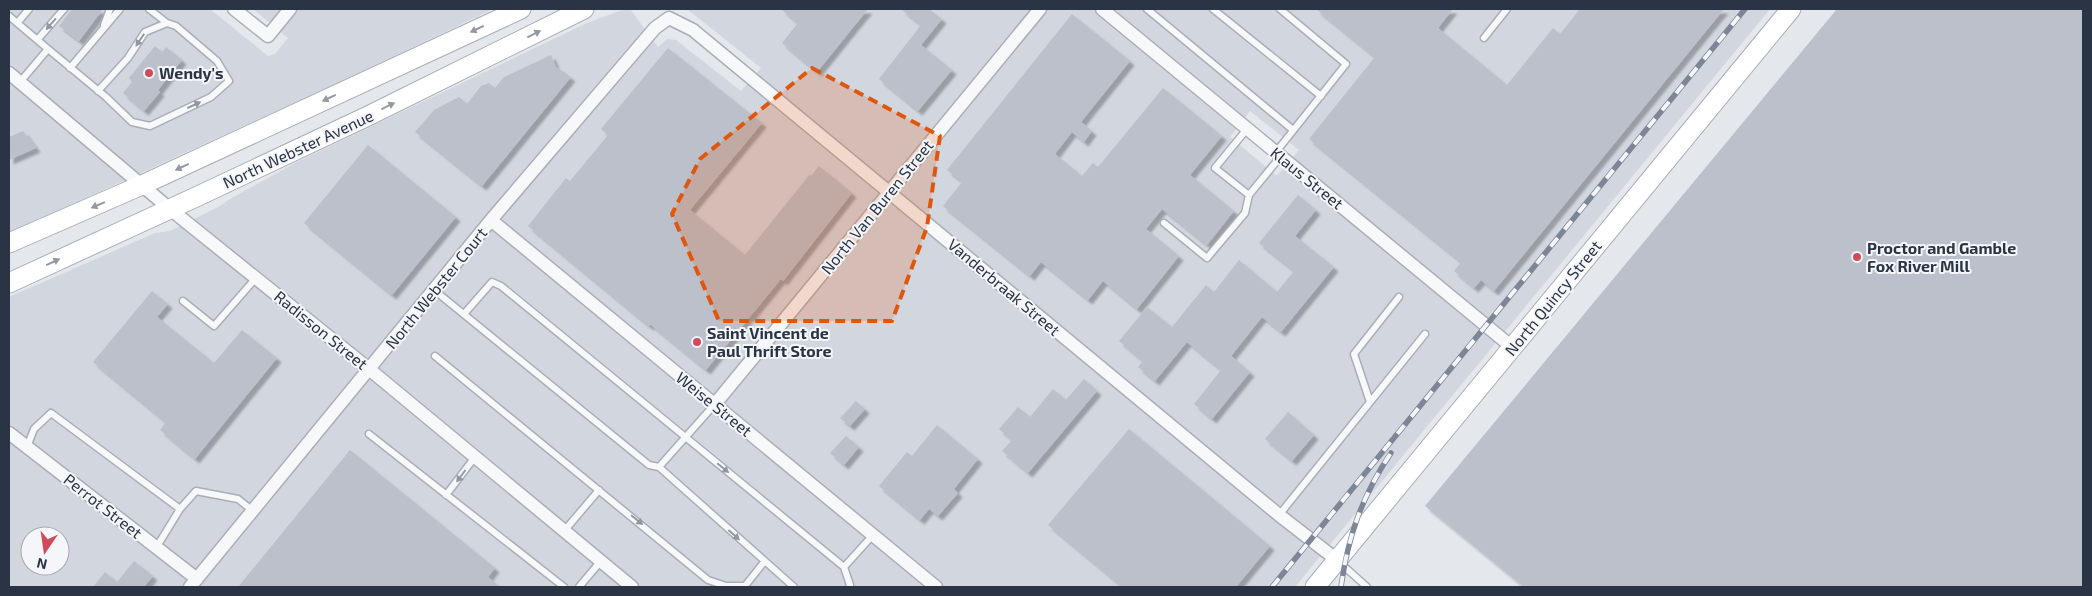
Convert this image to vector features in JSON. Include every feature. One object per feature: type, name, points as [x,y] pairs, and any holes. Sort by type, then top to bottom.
[{"type":"main road","name":"North Webster Avenue","points":[[9,243],[142,186],[521,9]]},
{"type":"main road","name":"North Webster Avenue","points":[[9,283],[376,111],[584,9]]},
{"type":"main road","name":"North Quincy Street","points":[[1315,587],[1790,9]]},
{"type":"street","points":[[234,9],[268,36],[290,9]]},
{"type":"street","name":"North Van Buren Street","points":[[714,404],[1040,9]]},
{"type":"street","name":"Klaus Street","points":[[1102,9],[1512,347]]},
{"type":"street","name":"Vanderbraak Street","points":[[669,18],[694,30],[1279,515],[1337,560]]},
{"type":"street","name":"North Webster Court","points":[[193,583],[491,220],[655,28],[669,18]]},
{"type":"street","name":"Radisson Street","points":[[9,73],[142,186],[369,368],[632,587]]},
{"type":"street","name":"Weise Street","points":[[491,220],[936,587]]},
{"type":"street","name":"Perrot Street","points":[[9,433],[156,548],[193,583]]},
{"type":"lane","points":[[18,22],[29,9]]},
{"type":"lane","points":[[38,40],[64,9]]},
{"type":"lane","points":[[100,33],[110,9]]},
{"type":"lane","points":[[70,68],[120,9]]},
{"type":"lane","points":[[9,16],[132,122],[150,126],[211,97],[229,81],[217,60],[176,26],[167,23],[150,9]]},
{"type":"lane","points":[[1147,9],[1293,130]]},
{"type":"lane","points":[[1213,9],[1321,96]]},
{"type":"lane","points":[[1164,223],[1207,258],[1245,213],[1249,195],[1293,130],[1346,64],[1280,9]]},
{"type":"lane","points":[[1484,38],[1507,9]]},
{"type":"lane","points":[[98,91],[128,58],[145,32],[167,23]]},
{"type":"lane","points":[[20,82],[48,49]]},
{"type":"lane","points":[[1247,128],[1215,168],[1249,195]]},
{"type":"lane","points":[[183,301],[214,326],[256,278]]},
{"type":"lane","points":[[464,314],[492,282],[501,286],[844,567],[849,587]]},
{"type":"lane","points":[[434,290],[648,465],[659,467],[794,587]]},
{"type":"lane","points":[[1370,402],[1354,354],[1399,297]]},
{"type":"lane","points":[[1279,515],[1425,334]]},
{"type":"lane","points":[[435,356],[708,580],[726,586],[745,586],[764,562]]},
{"type":"lane","points":[[659,467],[714,404]]},
{"type":"lane","points":[[27,447],[34,429],[51,413],[180,508]]},
{"type":"lane","points":[[370,434],[564,587]]},
{"type":"lane","points":[[446,495],[475,457]]},
{"type":"lane","points":[[565,530],[599,490]]},
{"type":"lane","points":[[156,548],[180,508],[196,491],[238,500],[253,511]]},
{"type":"lane","points":[[844,567],[873,535]]},
{"type":"lane","points":[[1337,560],[1366,587]]},
{"type":"lane","points":[[579,587],[601,561]]},
{"type":"highlighted area","points":[[812,68],[940,136],[927,227],[892,321],[719,321],[672,214],[700,159]]},
{"type":"shaded area","points":[[9,9],[210,9],[268,56],[275,54],[288,38],[253,9],[493,9],[340,82],[9,233]]},
{"type":"shaded area","points":[[625,9],[630,9],[658,47],[667,39],[676,40],[741,91],[761,68],[687,9],[1770,9],[1295,587],[9,587],[9,297],[155,233],[170,231],[220,206],[297,162],[587,23]],"holes":[[[1250,111],[1299,150],[1277,176],[1230,137]]]},
{"type":"building","points":[[72,9],[103,9],[79,41],[59,26]]},
{"type":"building","points":[[781,9],[868,9],[817,72],[782,43],[798,23]]},
{"type":"building","points":[[901,9],[929,9],[942,19],[921,45],[952,70],[918,111],[879,79],[921,25]]},
{"type":"building","points":[[1316,9],[1453,9],[1438,28],[1507,85],[1553,28],[1560,34],[1580,9],[1724,9],[1494,291],[1481,280],[1474,288],[1454,271],[1461,262],[1309,139],[1375,57]]},
{"type":"building","name":"Proctor and Gamble Fox River Mill","points":[[1837,9],[2083,9],[2083,587],[1524,587],[1425,506]]},
{"type":"building","points":[[1072,14],[1130,61],[1081,122],[1092,131],[1084,142],[1072,132],[1055,154],[1082,176],[1093,163],[1098,167],[1163,88],[1222,136],[1190,175],[1234,211],[1207,245],[1162,209],[1146,229],[1179,256],[1137,309],[1103,281],[1088,300],[1041,262],[1030,276],[943,206],[962,182],[947,170]]},
{"type":"building","points":[[155,46],[162,52],[166,47],[182,60],[144,111],[123,93],[132,82],[129,78]]},
{"type":"building","points":[[668,48],[762,123],[690,210],[745,255],[810,174],[811,176],[819,166],[852,193],[783,281],[781,279],[706,370],[650,324],[649,326],[528,226],[566,178],[570,181],[608,135],[601,129]]},
{"type":"building","points":[[551,55],[556,67],[571,77],[482,186],[415,132],[434,110],[459,97],[467,104],[481,86],[489,83],[495,88],[504,77]]},
{"type":"building","points":[[23,131],[36,148],[9,160],[9,137]]},
{"type":"building","points":[[368,145],[456,217],[392,295],[304,223]]},
{"type":"building","points":[[1298,195],[1316,210],[1295,236],[1334,267],[1281,332],[1262,317],[1231,356],[1250,372],[1212,419],[1194,404],[1221,370],[1187,342],[1155,381],[1138,367],[1143,361],[1119,341],[1147,307],[1172,327],[1206,285],[1214,292],[1239,260],[1277,292],[1294,271],[1259,243]]},
{"type":"building","points":[[152,291],[168,304],[157,317],[214,363],[242,330],[277,358],[195,459],[160,430],[166,422],[93,362]]},
{"type":"building","points":[[1084,379],[1097,391],[1028,473],[1002,451],[1012,440],[999,429],[1018,407],[1030,417],[1053,389],[1066,400]]},
{"type":"building","points":[[856,401],[865,409],[850,426],[840,418]]},
{"type":"building","points":[[1288,412],[1314,435],[1292,461],[1265,439]]},
{"type":"building","points":[[937,425],[978,459],[954,489],[958,493],[938,516],[929,509],[920,520],[879,486],[907,452],[912,456]]},
{"type":"building","points":[[1129,429],[1270,546],[1236,587],[1123,587],[1048,525]]},
{"type":"building","points":[[846,436],[859,447],[844,465],[830,453]]},
{"type":"building","points":[[350,450],[495,568],[488,577],[500,587],[238,587]]},
{"type":"building","points":[[134,561],[153,576],[144,587],[93,587],[105,572],[117,582]]},
{"type":"railway","points":[[1272,587],[1745,9]]},
{"type":"railway","points":[[1341,587],[1352,534],[1358,517],[1372,485],[1391,453]]},
{"type":"place","name":"Wendy's","points":[[149,73]]},
{"type":"place","name":"Proctor and Gamble Fox River Mill","points":[[1857,257]]},
{"type":"place","name":"Saint Vincent de Paul Thrift Store","points":[[697,342]]}]
